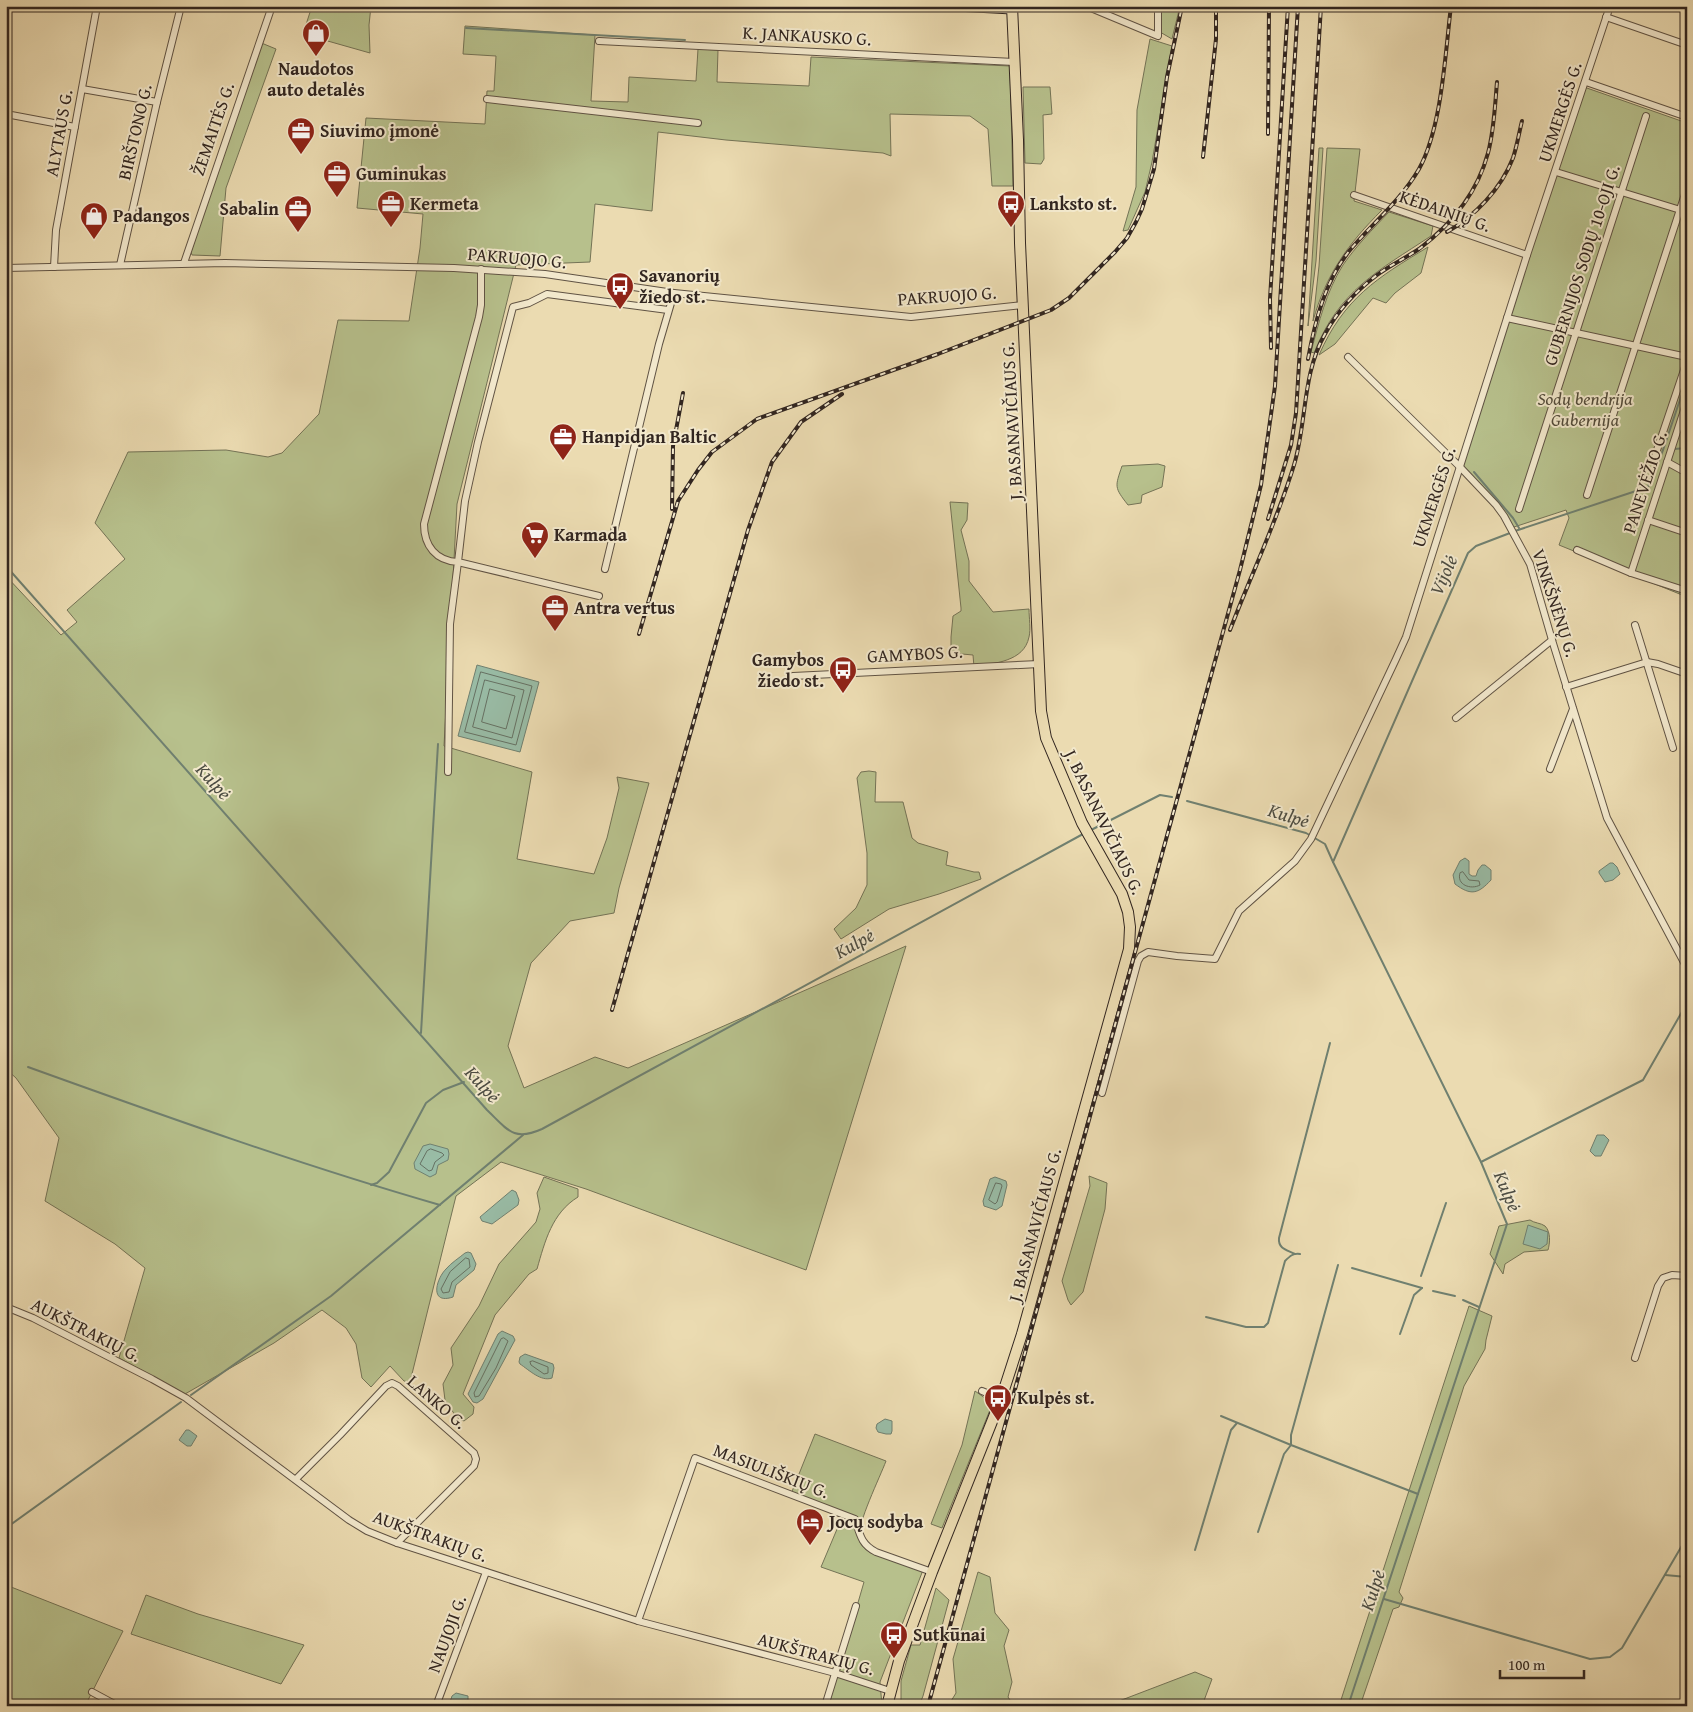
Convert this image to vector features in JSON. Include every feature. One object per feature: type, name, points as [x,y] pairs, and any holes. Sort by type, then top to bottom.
[{"type":"main road","points":[[956,6],[1012,8]]},
{"type":"main road","name":"J. BASANAVIČIAUS G.","points":[[886,1706],[899,1661],[932,1572],[1001,1399],[1024,1328],[1129,949],[1130,927],[1128,912],[1122,894],[1082,823],[1046,738],[1041,711],[1012,8]]},
{"type":"street","name":"ALYTAUS G.","points":[[54,266],[56,230],[97,6]]},
{"type":"street","name":"BIRŠTONO G.","points":[[120,265],[181,6]]},
{"type":"street","name":"ŽEMAITĖS G.","points":[[184,263],[272,6]]},
{"type":"street","points":[[1086,6],[1158,36],[1158,6]]},
{"type":"street","name":"UKMERGĖS G.","points":[[1102,1093],[1138,961],[1141,956],[1148,952],[1216,959],[1239,911],[1295,861],[1311,840],[1406,637],[1527,255],[1610,6]]},
{"type":"street","points":[[1606,18],[1687,45]]},
{"type":"street","name":"K. JANKAUSKO G.","points":[[599,40],[1014,62]]},
{"type":"street","points":[[1586,82],[1687,117]]},
{"type":"street","points":[[82,88],[157,102]]},
{"type":"street","points":[[487,99],[698,123]]},
{"type":"street","points":[[6,114],[75,127]]},
{"type":"street","name":"GUBERNIJOS SODŲ 10-OJI G.","points":[[1519,509],[1646,116]]},
{"type":"street","points":[[1556,172],[1684,211]]},
{"type":"street","points":[[1587,496],[1634,346],[1684,211],[1687,188]]},
{"type":"street","name":"KĖDAINIŲ G.","points":[[1354,195],[1527,255]]},
{"type":"street","name":"PAKRUOJO G.","points":[[6,268],[254,263],[481,269],[545,274],[674,293],[912,317],[1023,305]]},
{"type":"street","points":[[481,269],[479,318],[424,524],[425,538],[434,553],[442,559],[599,596]]},
{"type":"street","points":[[605,569],[668,310],[674,293]]},
{"type":"street","points":[[448,772],[450,624],[465,501],[478,442],[514,307],[529,303],[547,294],[668,310]]},
{"type":"street","points":[[1507,318],[1687,357]]},
{"type":"street","name":"VINKŠNĖNŲ G.","points":[[1348,358],[1460,467],[1496,505],[1512,531],[1530,564],[1607,818],[1687,968]]},
{"type":"street","points":[[1655,456],[1687,361]]},
{"type":"street","name":"PANEVĖŽIO G.","points":[[1631,572],[1672,446],[1684,419],[1687,401]]},
{"type":"street","points":[[1667,462],[1687,474]]},
{"type":"street","points":[[1648,520],[1687,533]]},
{"type":"street","points":[[1577,550],[1631,572],[1687,591]]},
{"type":"street","points":[[1635,625],[1673,748]]},
{"type":"street","points":[[1456,718],[1552,640]]},
{"type":"street","points":[[1566,687],[1647,662],[1687,674]]},
{"type":"street","name":"GAMYBOS G.","points":[[793,676],[1039,664]]},
{"type":"street","points":[[1550,769],[1573,709]]},
{"type":"street","points":[[1635,1358],[1658,1286],[1663,1278],[1672,1275],[1687,1276]]},
{"type":"street","name":"AUKŠTRAKIŲ G.","points":[[6,1307],[33,1318],[186,1398],[349,1520],[367,1531],[397,1543],[638,1621],[835,1673],[890,1690]]},
{"type":"street","name":"LANKO G.","points":[[296,1479],[386,1386],[392,1383],[398,1386],[474,1453],[476,1459],[474,1466],[397,1543]]},
{"type":"street","points":[[982,1391],[1001,1399]]},
{"type":"street","name":"MASIULIŠKIŲ G.","points":[[638,1621],[695,1458],[855,1519],[862,1541],[868,1548],[932,1572]]},
{"type":"street","name":"NAUJOJI G.","points":[[436,1706],[486,1572]]},
{"type":"street","points":[[825,1706],[856,1606]]},
{"type":"street","points":[[92,1692],[118,1706]]},
{"type":"green space","points":[[312,6],[371,6],[369,25],[370,53],[303,34]]},
{"type":"green space","points":[[1160,6],[1180,6],[1172,39],[1160,32]]},
{"type":"green space","points":[[465,26],[595,35],[591,101],[628,102],[629,77],[696,81],[698,49],[718,50],[717,82],[809,86],[811,57],[1010,66],[1013,186],[992,186],[988,129],[970,116],[890,114],[891,156],[883,153],[726,140],[658,132],[652,211],[595,204],[590,262],[516,265],[457,504],[444,746],[532,772],[517,859],[594,874],[607,838],[619,788],[617,777],[649,783],[619,888],[614,913],[570,921],[531,963],[508,1046],[524,1088],[595,1057],[628,1068],[906,946],[806,1270],[586,1189],[501,1162],[456,1196],[411,1378],[408,1382],[404,1381],[390,1366],[371,1387],[362,1378],[356,1344],[346,1328],[322,1310],[274,1343],[185,1394],[119,1358],[145,1268],[115,1244],[45,1201],[59,1138],[16,1078],[6,1069],[6,576],[61,635],[77,622],[67,610],[125,559],[95,523],[128,452],[226,450],[268,457],[282,453],[319,414],[338,320],[409,321],[423,214],[357,208],[366,118],[485,124],[487,91],[494,91],[496,56],[463,54]]},
{"type":"green space","points":[[1150,39],[1172,46],[1145,192],[1128,230],[1123,231],[1136,187],[1137,110]]},
{"type":"green space","points":[[259,42],[276,49],[226,188],[220,256],[192,255],[191,252]]},
{"type":"green space","points":[[1023,87],[1050,87],[1052,114],[1043,115],[1044,159],[1041,164],[1025,163]]},
{"type":"green space","name":"Sodų bendrija Gubernija","points":[[1584,87],[1687,123],[1687,597],[1559,545],[1569,518],[1566,510],[1511,528],[1504,516],[1460,467]]},
{"type":"green space","points":[[1319,148],[1323,148],[1316,261],[1308,326]]},
{"type":"green space","points":[[1327,148],[1360,149],[1354,201],[1382,210],[1359,235],[1340,261],[1324,289],[1313,321],[1319,266]]},
{"type":"green space","points":[[1389,212],[1433,226],[1431,236],[1362,284],[1335,313],[1314,353],[1311,352],[1324,307],[1337,275],[1353,251]]},
{"type":"green space","points":[[1428,247],[1421,273],[1395,293],[1386,303],[1373,298],[1335,344],[1319,355],[1339,318],[1364,291],[1393,269]]},
{"type":"green space","points":[[1158,464],[1165,466],[1162,487],[1142,495],[1141,503],[1128,505],[1117,487],[1122,466]]},
{"type":"green space","points":[[950,502],[968,503],[967,520],[961,530],[969,561],[969,581],[993,612],[1029,609],[1030,634],[1026,645],[1021,652],[1007,660],[974,667],[973,655],[951,653],[953,616],[961,611],[961,608]]},
{"type":"green space","points":[[861,772],[876,772],[875,802],[903,802],[912,838],[918,843],[948,852],[946,865],[979,872],[981,879],[889,909],[841,939],[834,929],[856,908],[867,885],[867,853],[857,778]]},
{"type":"green space","points":[[1089,1176],[1107,1183],[1105,1209],[1083,1292],[1071,1305],[1062,1281],[1090,1186]]},
{"type":"green space","points":[[544,1177],[578,1189],[578,1197],[556,1219],[547,1238],[537,1269],[529,1274],[495,1315],[463,1394],[474,1407],[473,1414],[464,1421],[457,1418],[445,1400],[443,1384],[453,1365],[451,1348],[479,1306],[499,1264],[536,1222],[540,1209],[537,1193]]},
{"type":"green space","points":[[1530,1220],[1547,1228],[1550,1238],[1548,1250],[1524,1252],[1505,1264],[1503,1274],[1490,1254],[1499,1226]]},
{"type":"green space","points":[[1469,1306],[1492,1316],[1485,1349],[1464,1386],[1399,1592],[1403,1598],[1399,1607],[1393,1609],[1360,1706],[1339,1706]]},
{"type":"green space","points":[[975,1391],[992,1405],[942,1528],[931,1524],[962,1445]]},
{"type":"green space","points":[[815,1434],[886,1461],[859,1531],[860,1543],[871,1553],[923,1570],[880,1682],[882,1706],[828,1706],[864,1582],[821,1567],[843,1515],[791,1494]]},
{"type":"green space","points":[[978,1572],[990,1577],[995,1613],[1009,1630],[1004,1646],[1012,1682],[1008,1697],[1014,1706],[948,1706],[956,1693],[953,1659]]},
{"type":"green space","points":[[6,1585],[123,1631],[85,1706],[6,1706]]},
{"type":"green space","points":[[936,1588],[949,1600],[923,1696],[919,1706],[901,1706],[901,1681],[911,1645],[920,1645]]},
{"type":"green space","points":[[146,1595],[198,1614],[304,1645],[281,1684],[131,1634]]},
{"type":"green space","points":[[1195,1672],[1212,1679],[1202,1706],[1106,1706]]},
{"type":"water","points":[[477,665],[539,682],[520,752],[458,736]]},
{"type":"water","points":[[1465,858],[1469,861],[1469,874],[1472,876],[1476,876],[1482,865],[1491,870],[1491,880],[1478,891],[1470,892],[1455,884],[1453,875],[1460,861]]},
{"type":"water","points":[[1610,863],[1617,867],[1620,874],[1613,880],[1605,882],[1599,871]]},
{"type":"water","points":[[1597,1135],[1604,1135],[1609,1140],[1601,1156],[1595,1156],[1590,1151]]},
{"type":"water","points":[[430,1144],[448,1149],[449,1154],[448,1160],[438,1165],[436,1174],[430,1177],[415,1169],[414,1163],[423,1146]]},
{"type":"water","points":[[995,1177],[1006,1181],[1007,1185],[1002,1206],[996,1210],[984,1206],[983,1201],[990,1179]]},
{"type":"water","points":[[512,1190],[516,1192],[519,1200],[518,1205],[492,1224],[482,1221],[480,1217]]},
{"type":"water","points":[[1528,1225],[1548,1232],[1547,1244],[1540,1249],[1523,1244]]},
{"type":"water","points":[[468,1252],[471,1253],[476,1264],[474,1270],[456,1285],[453,1297],[445,1299],[440,1297],[437,1284],[442,1273]]},
{"type":"water","points":[[502,1331],[513,1336],[515,1340],[483,1399],[477,1403],[473,1402],[468,1394],[498,1334]]},
{"type":"water","points":[[525,1354],[553,1364],[552,1378],[539,1377],[520,1364],[520,1357]]},
{"type":"water","points":[[885,1419],[892,1421],[891,1434],[878,1432],[876,1428],[877,1424]]},
{"type":"water","points":[[186,1430],[197,1436],[191,1446],[187,1446],[179,1440]]},
{"type":"water","points":[[456,1693],[468,1696],[466,1706],[452,1706],[450,1702],[452,1696]]},
{"type":"waterway","points":[[466,28],[685,40]]},
{"type":"waterway","name":"Vijolė","points":[[1515,531],[1648,487],[1663,450],[1687,379]]},
{"type":"waterway","points":[[1674,449],[1687,448]]},
{"type":"waterway","points":[[1474,472],[1513,518],[1519,528]]},
{"type":"waterway","name":"Vijolė","points":[[1333,862],[1468,553],[1476,546],[1510,533]]},
{"type":"waterway","name":"Kulpė","points":[[6,566],[487,1110],[506,1128],[517,1134],[532,1133],[542,1129],[1083,834]]},
{"type":"waterway","points":[[421,1033],[438,744]]},
{"type":"waterway","name":"Kulpė","points":[[1093,829],[1160,795],[1172,797]]},
{"type":"waterway","name":"Kulpė","points":[[1187,801],[1306,833],[1325,844],[1481,1162],[1507,1224],[1348,1706]]},
{"type":"waterway","points":[[1481,1162],[1643,1080],[1687,1003]]},
{"type":"waterway","points":[[1295,1254],[1282,1247],[1279,1238],[1330,1043]]},
{"type":"waterway","points":[[28,1067],[284,1157],[440,1205]]},
{"type":"waterway","points":[[371,1185],[377,1183],[389,1172],[426,1103],[443,1090],[464,1082]]},
{"type":"waterway","points":[[191,1395],[331,1296],[523,1135]]},
{"type":"waterway","points":[[1421,1276],[1446,1203]]},
{"type":"waterway","points":[[1206,1317],[1246,1327],[1264,1327],[1268,1323],[1285,1261],[1292,1255],[1300,1254]]},
{"type":"waterway","points":[[1258,1532],[1284,1454],[1291,1445],[1291,1435],[1338,1265]]},
{"type":"waterway","points":[[1352,1268],[1422,1288]]},
{"type":"waterway","points":[[1400,1334],[1414,1295],[1422,1288]]},
{"type":"waterway","points":[[1433,1291],[1455,1296]]},
{"type":"waterway","points":[[1463,1300],[1479,1307]]},
{"type":"waterway","points":[[6,1528],[181,1402]]},
{"type":"waterway","points":[[1221,1416],[1418,1494]]},
{"type":"waterway","points":[[1195,1550],[1231,1430],[1237,1423]]},
{"type":"waterway","points":[[1384,1599],[1590,1659],[1610,1657],[1622,1648],[1687,1537]]},
{"type":"waterway","points":[[1665,1575],[1687,1577]]},
{"type":"railway","points":[[639,634],[678,501],[712,452],[757,419],[938,354],[1051,310],[1069,298],[1115,252],[1127,238],[1136,222],[1142,209],[1154,169],[1167,77],[1182,6]]},
{"type":"railway","points":[[1203,157],[1216,39],[1216,6]]},
{"type":"railway","points":[[1268,134],[1269,6]]},
{"type":"railway","points":[[1271,348],[1270,299],[1288,6]]},
{"type":"railway","points":[[928,1706],[1240,570],[1261,485],[1275,386],[1298,6]]},
{"type":"railway","points":[[1268,519],[1291,445],[1296,413],[1321,6]]},
{"type":"railway","points":[[1308,359],[1322,302],[1341,262],[1404,191],[1419,169],[1427,152],[1438,112],[1451,6]]},
{"type":"railway","points":[[1230,630],[1272,527],[1294,465],[1312,365],[1325,334],[1342,309],[1362,288],[1382,271],[1419,249],[1442,229],[1462,207],[1477,182],[1488,153],[1493,127],[1497,82]]},
{"type":"railway","points":[[1447,232],[1477,210],[1502,180],[1513,158],[1522,121]]},
{"type":"railway","points":[[672,509],[673,446],[683,393]]},
{"type":"railway","points":[[612,1010],[748,530],[772,462],[801,422],[842,394]]},
{"type":"place","name":"Naudotos auto detalės","points":[[316,57]]},
{"type":"place","name":"Siuvimo įmonė","points":[[301,155]]},
{"type":"place","name":"Guminukas","points":[[337,198]]},
{"type":"place","name":"Kermeta","points":[[391,228]]},
{"type":"place","name":"Lanksto st.","points":[[1011,228]]},
{"type":"place","name":"Sabalin","points":[[298,233]]},
{"type":"place","name":"Padangos","points":[[94,240]]},
{"type":"place","name":"Savanorių žiedo st.","points":[[620,310]]},
{"type":"place","name":"Hanpidjan Baltic","points":[[563,461]]},
{"type":"place","name":"Karmada","points":[[535,559]]},
{"type":"place","name":"Antra vertus","points":[[555,632]]},
{"type":"place","name":"Gamybos žiedo st.","points":[[843,694]]},
{"type":"place","name":"Kulpės st.","points":[[998,1422]]},
{"type":"place","name":"Jocų sodyba","points":[[810,1546]]},
{"type":"place","name":"Sutkūnai","points":[[894,1659]]}]
